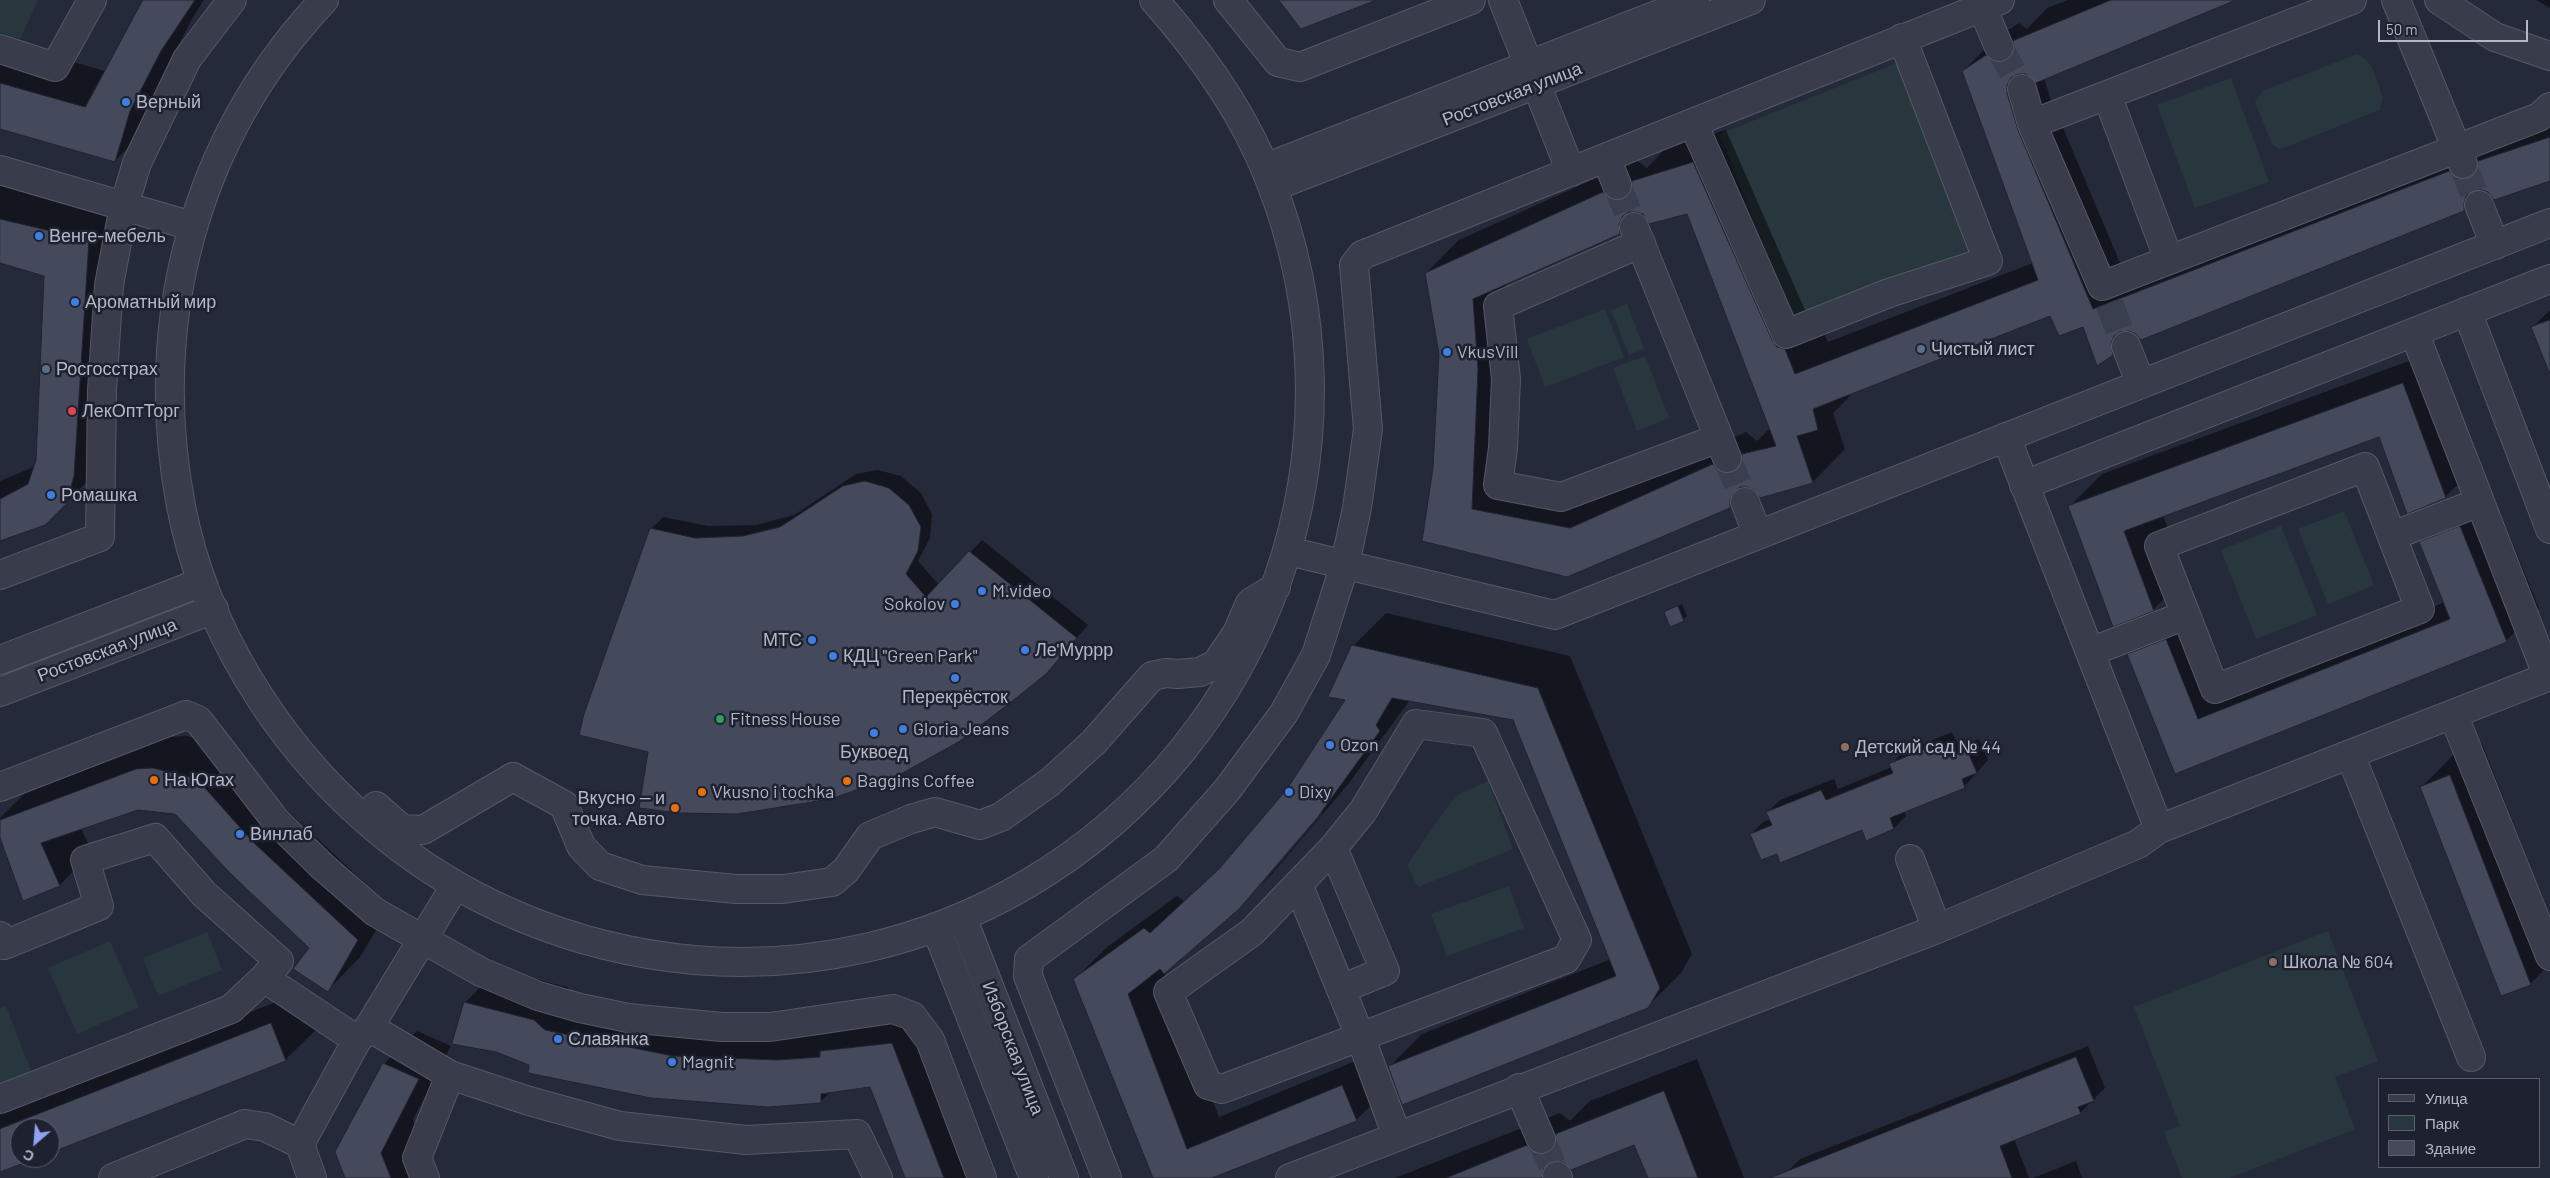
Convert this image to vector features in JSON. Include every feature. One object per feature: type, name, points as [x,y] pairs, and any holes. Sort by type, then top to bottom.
[{"type":"street","points":[[1,55],[55,67],[92,0]]},
{"type":"street","points":[[0,575],[100,537],[102,390],[109,285],[124,206],[138,163],[187,59],[232,0]]},
{"type":"street","points":[[324,0],[290,39],[242,109],[209,178],[192,226],[178,285],[172,328],[168,406],[173,466],[184,526],[202,582],[255,690],[280,728],[339,797],[394,845],[455,886],[519,918],[586,942],[674,958],[727,962],[799,960],[869,948],[936,928],[962,918],[1008,896],[1052,870],[1086,845],[1131,807],[1167,771],[1199,732],[1227,690],[1262,624],[1288,551],[1304,478],[1310,395],[1307,330],[1294,257],[1269,178],[1232,104],[1192,43],[1154,0]]},
{"type":"street","points":[[1228,0],[1278,62],[1300,67],[1471,0]]},
{"type":"street","points":[[1503,0],[1571,172]]},
{"type":"street","name":"Ростовская улица","points":[[1533,74],[1695,0]]},
{"type":"street","name":"Ростовская улица","points":[[1269,178],[1533,74],[1751,0]]},
{"type":"street","points":[[2032,124],[2352,0]]},
{"type":"street","points":[[2396,0],[2460,157]]},
{"type":"street","points":[[2439,0],[2495,37],[2550,56]]},
{"type":"street","points":[[1107,1178],[1028,976],[1029,958],[1166,859],[1227,790],[1284,713],[1316,655],[1345,564],[1357,508],[1368,429],[1354,265],[1362,255],[1991,3],[1999,47]]},
{"type":"street","points":[[1693,123],[1786,334],[1889,293],[1988,260],[1902,38]]},
{"type":"street","points":[[2022,89],[2032,124],[2105,294],[2169,260],[2460,157],[2539,117],[2550,107]]},
{"type":"street","points":[[2107,95],[2169,260]]},
{"type":"street","points":[[1606,158],[1617,185]]},
{"type":"street","points":[[0,170],[192,226]]},
{"type":"street","points":[[2479,205],[2495,245]]},
{"type":"street","points":[[1288,551],[1555,615],[2550,223]]},
{"type":"street","points":[[1637,235],[1723,448],[1561,497],[1498,485],[1503,448],[1506,379],[1498,306],[1637,235]]},
{"type":"street","points":[[2024,485],[2550,279]]},
{"type":"street","points":[[2467,312],[2541,479],[2550,529]]},
{"type":"street","points":[[1290,1178],[1518,1088],[1665,1035],[1937,928],[2138,844],[2158,829],[2549,676],[2414,332]]},
{"type":"street","points":[[2126,346],[2142,384]]},
{"type":"street","points":[[2006,437],[2158,829]]},
{"type":"street","points":[[2365,466],[2420,609],[2215,689],[2186,615],[2159,546],[2365,466]]},
{"type":"street","points":[[1745,502],[1758,535]]},
{"type":"street","points":[[2392,536],[2480,502]]},
{"type":"street","name":"Ростовская улица","points":[[0,660],[202,582]]},
{"type":"street","points":[[280,728],[317,750],[402,829],[423,830],[513,777],[564,805],[581,846],[600,866],[642,880],[736,890],[783,889],[832,882],[846,870],[870,836],[904,822],[935,812],[980,825],[1001,816],[1050,782],[1094,742],[1152,676],[1166,672],[1178,674],[1200,672],[1216,664],[1237,633],[1250,603],[1276,586]]},
{"type":"street","name":"Ростовская улица","points":[[0,692],[214,609]]},
{"type":"street","points":[[2090,652],[2186,615]]},
{"type":"street","points":[[2453,714],[2550,956]]},
{"type":"street","points":[[0,787],[186,715],[198,720],[276,821],[323,867],[375,912],[480,972],[538,996],[580,1008],[628,1018],[677,1025],[760,1027],[816,1022],[893,1009],[912,1016],[930,1040],[982,1178]]},
{"type":"street","points":[[1416,724],[1484,733],[1577,940],[1566,959],[1222,1089],[1208,1085],[1168,992],[1252,932],[1298,884],[1333,848],[1363,811],[1416,724]]},
{"type":"street","points":[[2350,754],[2472,1057]]},
{"type":"street","points":[[0,936],[4,945],[99,906],[85,860],[155,838],[204,894],[279,961],[231,1009],[0,1099]]},
{"type":"street","points":[[1333,848],[1385,971],[1340,989]]},
{"type":"street","points":[[1910,859],[1937,928]]},
{"type":"street","points":[[1298,884],[1360,1036],[1397,1136]]},
{"type":"street","points":[[300,1144],[363,1033],[455,886]]},
{"type":"street","name":"Изборская улица","points":[[962,918],[1064,1178]]},
{"type":"street","name":"Изборская улица","points":[[936,928],[1034,1178]]},
{"type":"street","points":[[264,978],[363,1033],[450,1075],[529,1101],[620,1126],[746,1140],[858,1134],[878,1178]]},
{"type":"street","points":[[425,1178],[417,1158],[450,1075]]},
{"type":"street","points":[[1518,1088],[1542,1139]]},
{"type":"street","points":[[113,1178],[245,1124],[265,1127],[300,1144],[312,1178]]},
{"type":"green space","points":[[0,0],[38,0],[20,39],[0,32]]},
{"type":"green space","points":[[2357,54],[2367,61],[2374,72],[2383,98],[2379,110],[2286,147],[2279,149],[2272,144],[2255,102],[2263,91]]},
{"type":"green space","points":[[1900,62],[1973,257],[1793,323],[1720,134]]},
{"type":"green space","points":[[2231,78],[2269,182],[2195,208],[2157,105]]},
{"type":"green space","points":[[1627,304],[1644,349],[1629,355],[1611,310]]},
{"type":"green space","points":[[1605,309],[1624,357],[1545,387],[1527,339]]},
{"type":"green space","points":[[1645,356],[1669,418],[1637,431],[1613,368]]},
{"type":"green space","points":[[2344,511],[2374,585],[2328,604],[2298,529]]},
{"type":"green space","points":[[2281,526],[2317,615],[2256,639],[2221,550]]},
{"type":"green space","points":[[1488,781],[1513,849],[1418,887],[1407,865],[1455,796]]},
{"type":"green space","points":[[1509,886],[1524,928],[1447,956],[1431,914]]},
{"type":"green space","points":[[2328,931],[2378,1061],[2335,1077],[2355,1129],[2230,1178],[2182,1178],[2164,1132],[2180,1126],[2134,1007]]},
{"type":"green space","points":[[207,932],[222,970],[158,996],[143,958]]},
{"type":"green space","points":[[110,941],[139,1007],[77,1034],[48,968]]},
{"type":"green space","points":[[6,1006],[32,1074],[0,1086],[0,1008]]},
{"type":"building","points":[[143,0],[195,0],[161,51],[130,111],[115,162],[0,129],[0,83],[85,107]]},
{"type":"building","points":[[1279,0],[1374,0],[1374,1],[1301,29]]},
{"type":"building","points":[[2111,0],[2236,0],[2036,83],[2026,74],[2018,74],[2011,78],[2007,85],[2007,93],[2018,130],[2093,309],[2449,171],[2460,179],[2468,179],[2476,173],[2478,161],[2550,137],[2550,181],[2494,200],[2488,192],[2474,190],[2466,196],[2464,211],[2141,340],[2136,334],[2129,331],[2120,332],[2114,336],[2111,343],[2113,355],[2097,366],[2083,327],[2059,336],[2050,316],[1813,409],[1818,430],[1797,436],[1813,483],[1760,498],[1754,490],[1740,487],[1733,493],[1730,500],[1730,508],[1567,577],[1422,541],[1433,468],[1439,354],[1425,273],[1603,192],[1614,200],[1622,200],[1630,194],[1632,181],[1693,162],[1772,340],[1777,347],[1785,349],[1795,374],[2038,280],[1962,71],[1986,55],[1997,62],[2006,61],[2012,56],[2014,49],[2013,41]],"holes":[[[1629,212],[1643,214],[1649,224],[1687,214],[1776,446],[1742,454],[1740,467],[1732,473],[1718,471],[1713,464],[1570,528],[1472,509],[1478,369],[1473,299],[1620,234],[1619,224],[1622,217]]]},
{"type":"building","points":[[0,219],[89,240],[74,476],[66,504],[45,525],[0,541],[0,499],[28,484],[36,460],[44,276],[0,263]]},
{"type":"building","points":[[2550,320],[2550,372],[2549,372],[2531,327]]},
{"type":"building","points":[[2403,383],[2446,498],[2407,514],[2379,437],[2124,531],[2154,611],[2113,627],[2068,506]]},
{"type":"building","name":"КДЦ \"Green Park\"","points":[[865,481],[889,488],[909,505],[921,527],[918,551],[906,574],[926,597],[969,551],[1077,638],[1046,674],[1015,699],[960,741],[901,774],[831,799],[737,814],[679,813],[639,808],[648,752],[579,735],[584,714],[650,528],[695,538],[743,536],[780,527],[843,486]]},
{"type":"building","points":[[2460,526],[2507,642],[2175,774],[2127,654],[2166,639],[2198,719],[2450,619],[2419,542]]},
{"type":"building","points":[[1678,606],[1684,621],[1670,627],[1664,612]]},
{"type":"building","points":[[1352,645],[1538,688],[1660,988],[1648,1008],[1402,1105],[1388,1066],[1616,976],[1513,720],[1392,698],[1376,725],[1380,731],[1317,818],[1239,909],[1164,974],[1160,969],[1128,994],[1187,1149],[1342,1085],[1357,1121],[1212,1178],[1153,1178],[1073,979],[1144,928],[1150,933],[1220,868],[1287,789],[1345,700],[1328,697]]},
{"type":"building","points":[[1940,743],[1946,758],[1967,750],[1977,773],[1962,779],[1965,788],[1890,818],[1894,829],[1866,841],[1862,830],[1780,863],[1777,854],[1761,860],[1750,834],[1772,825],[1766,812],[1821,790],[1826,800],[1893,773],[1889,764]]},
{"type":"building","points":[[153,768],[197,779],[253,842],[358,940],[328,992],[293,969],[309,948],[230,873],[175,814],[138,810],[41,843],[60,886],[23,901],[0,838],[0,820],[136,769]]},
{"type":"building","points":[[2450,775],[2531,985],[2501,996],[2420,787]]},
{"type":"building","points":[[464,1002],[534,1020],[545,1030],[673,1056],[778,1060],[820,1057],[820,1051],[892,1043],[944,1178],[905,1178],[870,1087],[821,1094],[821,1103],[768,1107],[651,1098],[528,1073],[529,1065],[496,1052],[452,1044]]},
{"type":"building","points":[[271,1023],[286,1061],[60,1149],[60,1118],[28,1118]]},
{"type":"building","points":[[2076,1057],[2094,1101],[2078,1107],[2081,1114],[2000,1146],[2012,1178],[1770,1178]]},
{"type":"building","points":[[383,1063],[419,1079],[381,1153],[391,1178],[345,1178],[335,1152]]},
{"type":"building","points":[[1664,1091],[1698,1178],[1648,1178],[1634,1145],[1571,1170],[1565,1163],[1557,1160],[1550,1162],[1544,1168],[1542,1178],[1446,1178],[1527,1145],[1532,1152],[1540,1155],[1547,1153],[1554,1148],[1556,1134]]},
{"type":"building","points":[[10,1125],[11,1168],[0,1172],[0,1129]]},
{"type":"tunnel","points":[[1999,47],[2022,89]]},
{"type":"tunnel","points":[[2463,166],[2479,205]]},
{"type":"tunnel","points":[[1617,185],[1634,227]]},
{"type":"tunnel","points":[[2109,303],[2126,346]]},
{"type":"tunnel","points":[[1727,458],[1745,502]]},
{"type":"tunnel","points":[[1541,1139],[1557,1176]]},
{"type":"place","name":"Верный","points":[[126,102]]},
{"type":"place","name":"Венге-мебель","points":[[39,236]]},
{"type":"place","name":"Ароматный мир","points":[[75,302]]},
{"type":"place","name":"Чистый лист","points":[[1921,349]]},
{"type":"place","name":"VkusVill","points":[[1447,352]]},
{"type":"place","name":"Росгосстрах","points":[[46,369]]},
{"type":"place","name":"ЛекОптТорг","points":[[72,411]]},
{"type":"place","name":"Ромашка","points":[[51,495]]},
{"type":"place","name":"M.video","points":[[982,591]]},
{"type":"place","name":"Sokolov","points":[[955,604]]},
{"type":"place","name":"МТС","points":[[812,640]]},
{"type":"place","name":"Ле'Муррр","points":[[1025,650]]},
{"type":"place","name":"КДЦ \"Green Park\"","points":[[833,656]]},
{"type":"place","name":"Перекрёсток","points":[[955,678]]},
{"type":"place","name":"Fitness House","points":[[720,719]]},
{"type":"place","name":"Gloria Jeans","points":[[903,729]]},
{"type":"place","name":"Буквоед","points":[[874,733]]},
{"type":"place","name":"Ozon","points":[[1330,745]]},
{"type":"place","name":"Детский сад № 44","points":[[1845,747]]},
{"type":"place","name":"На Югах","points":[[154,780]]},
{"type":"place","name":"Baggins Coffee","points":[[847,781]]},
{"type":"place","name":"Vkusno i tochka","points":[[702,792]]},
{"type":"place","name":"Dixy","points":[[1289,792]]},
{"type":"place","name":"Вкусно — и точка. Авто","points":[[675,808]]},
{"type":"place","name":"Винлаб","points":[[240,834]]},
{"type":"place","name":"Школа № 604","points":[[2273,962]]},
{"type":"place","name":"Славянка","points":[[558,1039]]},
{"type":"place","name":"Magnit","points":[[672,1062]]}]
